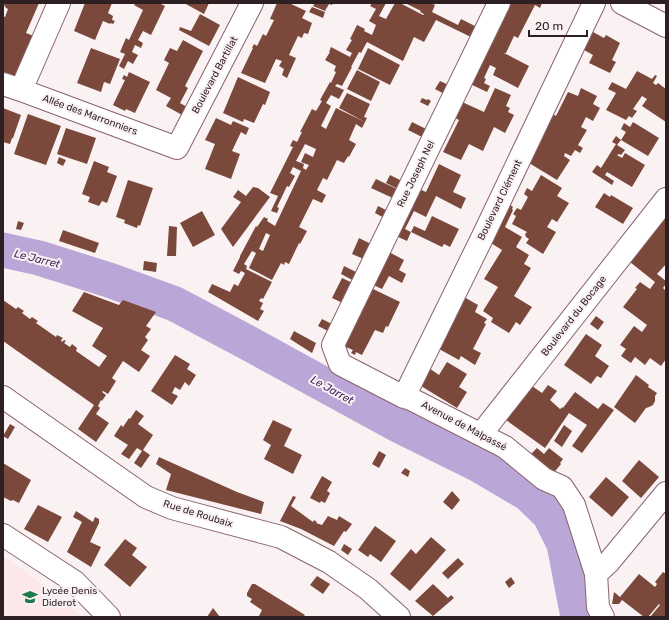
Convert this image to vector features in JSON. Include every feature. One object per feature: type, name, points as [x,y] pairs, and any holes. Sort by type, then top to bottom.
[{"type":"street","points":[[12,87],[59,3]]},
{"type":"street","name":"Boulevard Bartillat","points":[[177,148],[252,3]]},
{"type":"street","name":"Rue Joseph Nel","points":[[333,346],[499,3]]},
{"type":"street","name":"Boulevard Clément","points":[[404,397],[483,236],[594,3]]},
{"type":"street","points":[[622,3],[666,26]]},
{"type":"street","name":"Allée des Marronniers","points":[[12,87],[177,148]]},
{"type":"street","name":"Boulevard du Bocage","points":[[481,434],[666,199]]},
{"type":"street","name":"Avenue de Malpassé","points":[[333,346],[340,364],[505,447],[544,479],[562,487],[574,505],[596,574],[598,607],[603,617]]},
{"type":"street","name":"Rue de Roubaix","points":[[3,397],[146,497],[172,508],[280,537],[329,562],[368,589],[399,617]]},
{"type":"street","points":[[596,574],[608,563],[666,493]]},
{"type":"street","points":[[3,535],[75,582],[109,617]]},
{"type":"shaded area","name":"Lycée Denis Diderot","points":[[3,556],[33,577],[82,617],[3,617]]},
{"type":"building","points":[[5,3],[39,3],[26,33],[34,36],[16,75],[13,76],[3,72],[3,16],[5,17],[8,9],[4,5]]},
{"type":"building","points":[[85,3],[112,3],[108,13],[113,16],[112,20],[115,21],[113,24],[110,24],[103,21],[95,40],[74,31]]},
{"type":"building","points":[[136,3],[159,3],[165,6],[151,35],[143,31],[138,40],[143,43],[141,48],[135,45],[132,52],[138,55],[133,64],[128,61],[124,69],[119,66],[125,54],[120,52],[126,38],[129,40],[143,10],[134,5]]},
{"type":"building","points":[[184,3],[209,3],[204,14]]},
{"type":"building","points":[[277,3],[289,3],[306,11],[302,18],[312,23],[308,34],[304,33],[302,38],[298,36],[289,55],[296,58],[287,78],[282,75],[284,69],[279,66],[282,61],[276,59],[265,83],[241,73],[254,44],[257,46],[263,34],[266,36],[274,20],[270,19]]},
{"type":"building","points":[[315,3],[333,3],[332,5],[329,4],[325,11],[313,6]]},
{"type":"building","points":[[372,3],[386,3],[379,16],[386,19],[395,3],[400,3],[423,15],[424,14],[420,12],[421,11],[405,3],[430,3],[435,5],[432,12],[458,25],[461,19],[481,29],[475,39],[436,20],[424,42],[414,37],[403,61],[367,42],[361,53],[359,52],[342,86],[337,84],[335,86],[344,90],[339,99],[331,95],[326,103],[331,106],[321,126],[326,129],[336,108],[365,122],[362,128],[356,124],[349,140],[356,144],[349,157],[348,156],[344,163],[337,160],[327,180],[323,178],[317,190],[326,195],[322,203],[313,199],[299,227],[307,231],[300,244],[299,243],[289,264],[285,262],[284,265],[281,263],[272,280],[249,268],[256,253],[252,251],[244,264],[247,266],[246,269],[272,282],[263,299],[261,298],[259,301],[263,303],[260,309],[264,311],[258,321],[208,292],[212,284],[230,292],[234,284],[238,286],[245,273],[241,271],[239,274],[233,271],[256,226],[257,227],[264,217],[275,226],[301,171],[293,167],[290,173],[295,176],[289,187],[287,186],[277,207],[279,208],[277,213],[271,211],[278,196],[270,193],[293,147],[290,146],[293,140],[297,142],[302,132],[300,132],[312,109],[316,111],[322,101],[320,100],[336,72],[334,71],[336,66],[325,60],[331,47],[350,57],[352,53],[346,50],[352,40],[350,39],[357,25],[372,35],[376,25],[369,21],[376,9],[370,6]],"holes":[[[305,144],[316,149],[313,157],[305,153],[301,162],[309,165],[306,170],[303,168],[304,164],[296,161]],[[266,233],[270,235],[263,251],[259,249]]]},
{"type":"building","points":[[507,3],[542,3],[540,8],[535,5],[518,38],[514,36],[506,53],[504,53],[529,66],[518,88],[493,75],[496,68],[490,65],[484,78],[486,79],[484,83],[490,86],[487,92],[468,83]]},
{"type":"building","points":[[312,7],[325,12],[323,18],[309,12]]},
{"type":"building","points":[[200,14],[220,25],[209,46],[179,30],[180,27],[191,31]]},
{"type":"building","points":[[593,32],[604,38],[606,35],[620,43],[612,60],[616,62],[610,73],[589,63],[593,55],[584,50]]},
{"type":"building","points":[[183,40],[203,51],[185,86],[188,88],[180,103],[187,107],[182,115],[166,106],[171,98],[156,90],[169,63],[164,60],[170,48],[177,51]]},
{"type":"building","points":[[91,48],[120,59],[110,84],[104,82],[101,92],[77,83]]},
{"type":"building","points":[[368,48],[400,65],[390,85],[358,69]]},
{"type":"building","points":[[357,70],[380,82],[371,101],[347,89]]},
{"type":"building","points":[[637,71],[652,79],[655,75],[657,76],[653,83],[656,85],[658,83],[666,89],[666,122],[642,106],[647,99],[642,96],[633,109],[637,111],[632,118],[629,116],[626,120],[606,110],[616,93],[608,89],[612,82],[626,89]]},
{"type":"building","points":[[129,72],[150,82],[135,113],[126,109],[125,111],[113,105],[125,80],[122,79],[124,75],[127,77]]},
{"type":"building","points":[[238,77],[270,92],[265,105],[263,104],[254,123],[244,119],[243,122],[223,113]]},
{"type":"building","points":[[440,81],[453,87],[448,96],[435,89]]},
{"type":"building","points":[[495,88],[511,95],[506,106],[510,108],[508,112],[514,115],[505,133],[494,127],[483,151],[469,144],[461,160],[443,152],[459,120],[451,116],[460,101],[484,112]]},
{"type":"building","points":[[581,88],[597,96],[593,104],[600,108],[593,121],[586,117],[581,127],[587,130],[578,145],[583,148],[580,153],[575,150],[571,156],[565,153],[564,156],[570,160],[557,180],[529,163],[553,114],[556,116],[568,92],[578,96]]},
{"type":"building","points":[[347,93],[370,104],[364,117],[367,118],[365,122],[339,108]]},
{"type":"building","points":[[422,98],[431,101],[428,106],[420,102]]},
{"type":"building","points":[[3,108],[21,115],[10,144],[3,142]]},
{"type":"building","points":[[28,114],[61,126],[46,165],[14,154]]},
{"type":"building","points":[[216,118],[231,125],[233,121],[249,128],[246,135],[241,132],[232,151],[240,154],[231,179],[205,169],[215,144],[205,140]]},
{"type":"building","points":[[412,122],[426,129],[422,137],[408,130]]},
{"type":"building","points":[[633,122],[659,138],[648,156],[621,140],[626,132],[621,129],[624,123],[630,127]]},
{"type":"building","points":[[66,128],[96,138],[87,164],[57,154]]},
{"type":"building","points":[[616,136],[621,140],[617,145],[625,150],[621,155],[617,155],[622,158],[625,153],[645,165],[632,187],[607,172],[605,175],[614,181],[612,185],[592,172],[597,165],[601,168],[616,144],[612,142]]},
{"type":"building","points":[[59,157],[66,160],[63,166],[57,163]]},
{"type":"building","points":[[94,161],[109,167],[107,172],[117,176],[107,203],[102,201],[99,206],[88,202],[90,197],[82,194]]},
{"type":"building","points":[[439,164],[461,175],[453,192],[466,198],[461,209],[436,196],[426,217],[414,211],[405,229],[411,232],[407,241],[394,235],[417,188],[426,192]]},
{"type":"building","points":[[390,175],[406,183],[402,191],[386,183]]},
{"type":"building","points":[[541,175],[562,188],[557,196],[569,203],[557,222],[552,219],[547,227],[556,232],[543,254],[526,243],[529,239],[525,234],[527,232],[512,224],[516,216],[513,214],[517,208],[521,210],[528,197],[524,194],[527,188],[532,191]]},
{"type":"building","points":[[376,179],[399,190],[395,199],[371,188]]},
{"type":"building","points":[[128,180],[153,188],[140,226],[138,225],[137,228],[124,223],[125,220],[116,217]]},
{"type":"building","points":[[253,187],[258,188],[270,197],[233,247],[221,229],[241,202],[233,197],[238,190],[246,196]]},
{"type":"building","points":[[604,193],[610,197],[611,195],[633,208],[623,224],[595,207]]},
{"type":"building","points":[[509,204],[513,207],[513,210],[505,227],[522,237],[516,247],[529,255],[524,264],[531,268],[514,296],[532,307],[520,325],[516,322],[509,333],[491,322],[493,318],[483,311],[498,287],[484,279],[502,250],[491,243]]},
{"type":"building","points":[[378,206],[392,213],[388,220],[375,213]]},
{"type":"building","points":[[202,211],[215,235],[193,247],[180,223]]},
{"type":"building","points":[[666,215],[666,264],[657,274],[666,281],[663,288],[666,291],[666,359],[661,366],[650,358],[645,365],[635,357],[631,363],[621,356],[626,349],[620,345],[634,326],[642,332],[647,325],[623,307],[637,289],[635,288],[640,282],[650,289],[655,282],[630,262]]},
{"type":"building","points":[[432,216],[459,229],[450,247],[444,244],[442,247],[411,232],[414,226],[425,231]]},
{"type":"building","points":[[18,221],[24,223],[21,230],[16,229]]},
{"type":"building","points":[[169,226],[177,227],[176,256],[167,256]]},
{"type":"building","points":[[63,230],[99,243],[95,253],[59,241]]},
{"type":"building","points":[[359,238],[373,245],[366,260],[352,254]]},
{"type":"building","points":[[387,251],[404,260],[399,270],[406,274],[402,283],[389,276],[382,289],[371,284]]},
{"type":"building","points":[[144,261],[157,263],[156,272],[143,270]]},
{"type":"building","points":[[344,266],[362,275],[358,283],[341,274]]},
{"type":"building","points":[[342,278],[357,285],[347,305],[332,298]]},
{"type":"building","points":[[369,287],[400,302],[388,327],[386,326],[383,333],[375,330],[362,355],[356,352],[355,355],[351,353],[353,350],[341,345]]},
{"type":"building","points":[[84,292],[119,305],[123,300],[156,312],[146,326],[151,329],[145,337],[148,340],[141,350],[150,356],[139,372],[123,361],[112,378],[116,381],[108,394],[103,391],[102,392],[106,395],[102,401],[101,400],[98,406],[100,408],[96,414],[109,423],[96,442],[78,429],[94,405],[3,341],[3,300],[16,309],[18,307],[24,311],[22,313],[30,319],[32,317],[38,321],[36,323],[56,337],[57,335],[63,338],[61,340],[62,342],[64,340],[66,341],[64,343],[70,347],[72,344],[77,348],[76,351],[99,367],[107,356],[92,346],[103,328],[72,311]]},
{"type":"building","points":[[464,297],[478,305],[475,312],[487,319],[484,323],[486,324],[473,349],[481,353],[475,365],[461,356],[459,360],[439,349]]},
{"type":"building","points":[[596,316],[604,322],[598,330],[590,324]]},
{"type":"building","points":[[322,319],[336,326],[332,333],[318,326]]},
{"type":"building","points":[[294,331],[316,343],[312,353],[290,339]]},
{"type":"building","points":[[586,334],[602,345],[595,356],[609,366],[601,378],[597,376],[591,384],[564,365]]},
{"type":"building","points":[[175,355],[190,364],[187,369],[196,375],[189,386],[185,382],[180,390],[175,387],[172,393],[178,396],[172,405],[151,391]]},
{"type":"building","points":[[447,362],[467,374],[459,387],[467,392],[457,408],[421,386],[429,368],[439,375]]},
{"type":"building","points":[[636,375],[649,385],[648,387],[657,393],[653,405],[646,408],[635,423],[614,407]]},
{"type":"building","points":[[548,385],[557,391],[550,400],[560,409],[563,408],[575,392],[598,409],[603,403],[614,410],[582,453],[572,446],[587,425],[569,413],[545,448],[506,420],[532,386],[542,393]]},
{"type":"building","points":[[136,410],[144,416],[138,424],[153,435],[143,450],[150,455],[141,468],[134,463],[142,451],[137,448],[129,459],[121,454],[128,445],[114,436],[121,425],[123,427]]},
{"type":"building","points":[[273,420],[292,429],[284,446],[302,455],[293,474],[264,459],[271,445],[263,440]]},
{"type":"building","points":[[10,424],[15,427],[8,439],[3,436]]},
{"type":"building","points":[[564,425],[572,431],[562,447],[554,441]]},
{"type":"building","points":[[537,448],[544,454],[549,448],[563,459],[552,475],[530,455]]},
{"type":"building","points":[[379,451],[386,455],[379,468],[372,464]]},
{"type":"building","points":[[159,457],[237,492],[264,502],[261,514],[166,490],[171,474],[156,464]]},
{"type":"building","points":[[639,460],[659,477],[641,498],[622,481]]},
{"type":"building","points":[[3,463],[31,480],[19,503],[3,497]]},
{"type":"building","points":[[405,468],[410,471],[408,477],[401,473]]},
{"type":"building","points":[[322,476],[332,482],[327,491],[330,493],[325,503],[321,501],[320,503],[310,498]]},
{"type":"building","points":[[606,477],[629,497],[612,517],[589,497]]},
{"type":"building","points":[[452,491],[460,500],[452,510],[443,502]]},
{"type":"building","points":[[293,496],[296,497],[291,506],[313,522],[314,520],[317,522],[316,523],[322,525],[328,516],[337,520],[339,516],[352,524],[346,532],[344,531],[334,546],[301,529],[280,521]]},
{"type":"building","points":[[38,505],[62,517],[48,542],[24,529]]},
{"type":"building","points":[[76,511],[93,522],[95,517],[99,519],[99,523],[90,542],[101,547],[91,567],[67,552],[82,522],[73,517]]},
{"type":"building","points":[[375,526],[396,541],[381,562],[370,554],[368,557],[358,550]]},
{"type":"building","points":[[431,537],[446,550],[410,591],[390,574],[411,549],[416,554]]},
{"type":"building","points":[[125,539],[137,548],[132,555],[147,567],[130,587],[104,565]]},
{"type":"building","points":[[344,544],[352,549],[348,555],[341,550]]},
{"type":"building","points":[[458,558],[464,564],[448,579],[442,573]]},
{"type":"building","points":[[663,572],[666,574],[666,617],[650,617],[660,605],[659,604],[648,617],[644,617],[622,600],[619,604],[612,604],[614,592],[620,597],[639,574],[655,587],[657,584],[655,582]]},
{"type":"building","points":[[317,576],[330,584],[323,594],[310,585]]},
{"type":"building","points":[[511,577],[515,583],[509,588],[505,582]]},
{"type":"building","points":[[252,584],[255,584],[305,615],[303,617],[260,617],[259,616],[262,610],[250,602],[252,599],[247,596]]},
{"type":"building","points":[[433,584],[448,598],[451,595],[454,598],[433,616],[415,601]]},
{"type":"building","points":[[213,608],[220,617],[207,617]]},
{"type":"waterway","name":"Le Jarret","points":[[3,250],[39,258],[109,280],[175,304],[396,424],[477,464],[528,494],[549,514],[564,544],[578,617]]},
{"type":"place","name":"Lycée Denis Diderot","points":[[30,597]]}]
